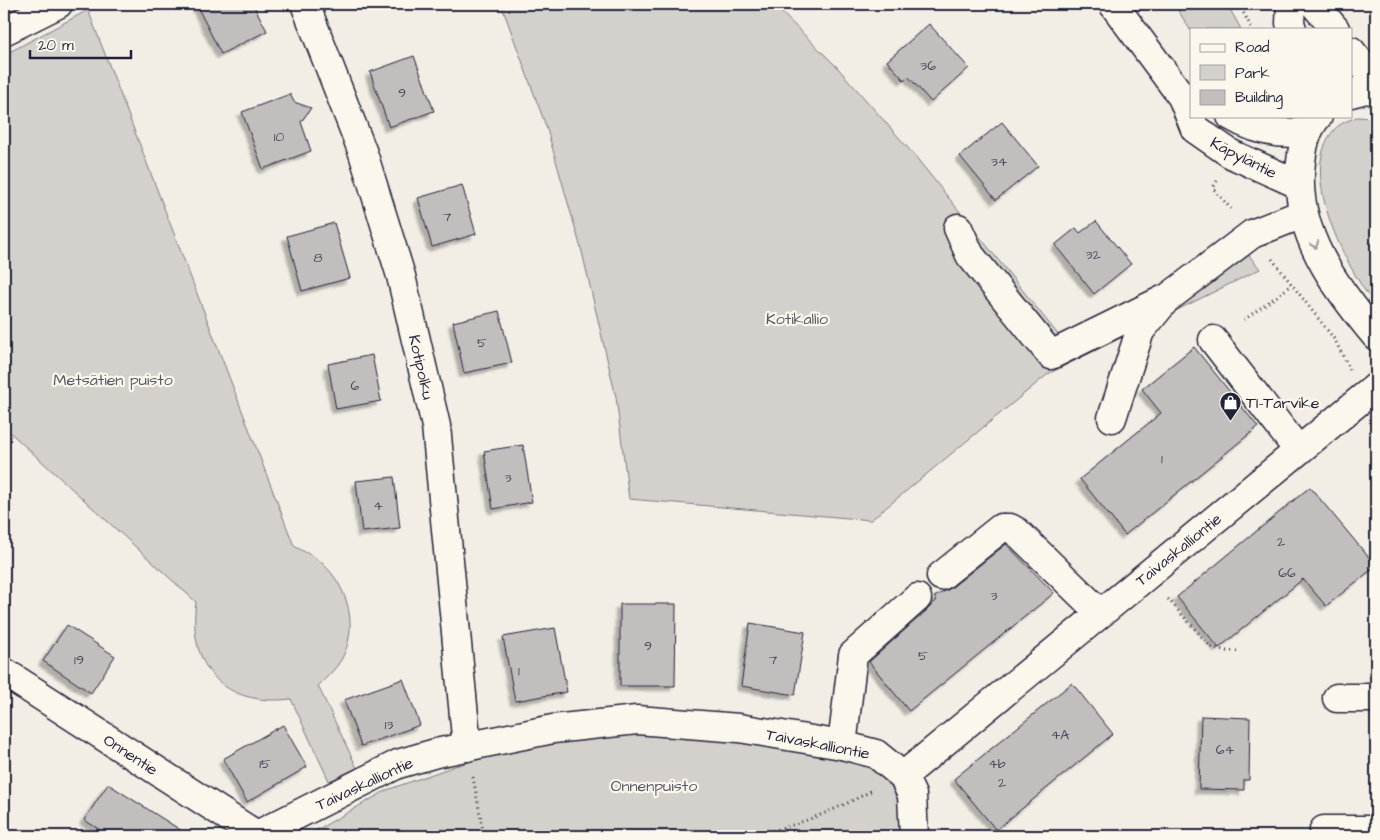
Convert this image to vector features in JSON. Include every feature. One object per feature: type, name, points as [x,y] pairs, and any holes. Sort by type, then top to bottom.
[{"type":"street","points":[[4,31],[58,4]]},
{"type":"street","name":"Kotipolku","points":[[306,4],[363,153],[401,276],[436,426],[467,746]]},
{"type":"street","name":"Käpyläntie","points":[[1113,4],[1187,99]]},
{"type":"street","points":[[1291,4],[1290,23],[1292,28]]},
{"type":"street","points":[[1314,4],[1334,28]]},
{"type":"street","points":[[1352,51],[1376,82]]},
{"type":"street","points":[[1352,93],[1366,89],[1376,91]]},
{"type":"street","name":"Käpyläntie","points":[[1192,118],[1195,129],[1231,154],[1298,184]]},
{"type":"street","name":"Käpyläntie","points":[[1234,118],[1247,126],[1268,132],[1288,134],[1313,124]]},
{"type":"street","points":[[1313,124],[1303,141],[1298,184],[1302,214],[1321,260],[1376,336]]},
{"type":"street","points":[[958,228],[970,255],[1051,355],[1169,296],[1252,234],[1302,214]]},
{"type":"street","points":[[1112,418],[1140,331],[1169,296]]},
{"type":"street","points":[[1213,340],[1298,450]]},
{"type":"street","name":"Taivaskalliontie","points":[[256,836],[398,764],[467,746],[553,729],[637,720],[739,728],[842,745],[876,754],[903,776],[1099,612],[1371,391]]},
{"type":"street","points":[[941,576],[1001,528],[1010,528],[1017,532],[1048,561],[1099,612]]},
{"type":"street","points":[[842,745],[853,655],[917,598]]},
{"type":"street","name":"Onnentie","points":[[4,672],[256,836]]},
{"type":"street","points":[[1337,698],[1376,698]]},
{"type":"street","points":[[903,776],[912,795],[914,836]]},
{"type":"street","points":[[1324,830],[1376,830]]},
{"type":"path","points":[[1239,4],[1251,28]]},
{"type":"path","points":[[1231,154],[1213,188],[1252,234],[1335,340],[1351,373],[1371,391]]},
{"type":"path","points":[[1244,320],[1292,285]]},
{"type":"path","points":[[1166,596],[1211,647],[1227,651],[1237,651]]},
{"type":"path","points":[[467,746],[484,836]]},
{"type":"path","points":[[748,836],[780,830],[838,808],[903,776]]},
{"type":"path","points":[[464,836],[483,831]]},
{"type":"green space","name":"Kotikallio","points":[[501,4],[773,4],[836,66],[915,156],[1060,337],[1179,276],[1230,232],[1260,269],[1048,374],[871,520],[629,499],[616,397],[582,252],[547,129]]},
{"type":"green space","points":[[1174,4],[1227,4],[1240,28],[1190,28]]},
{"type":"green space","name":"Metsätien puisto","points":[[88,10],[294,546],[313,556],[323,564],[332,574],[345,597],[350,622],[346,648],[339,664],[318,686],[357,768],[329,781],[291,699],[268,700],[247,696],[230,689],[215,678],[205,664],[198,646],[195,625],[196,602],[4,427],[4,55]]},
{"type":"green space","points":[[1357,117],[1376,118],[1376,306],[1364,290],[1340,245],[1323,195],[1320,170],[1324,148],[1334,130]]},
{"type":"green space","name":"Onnenpuisto","points":[[649,732],[773,745],[872,766],[885,774],[894,788],[898,804],[901,836],[313,836],[315,831],[387,790],[455,766],[526,746],[587,735]]},
{"type":"building","points":[[196,4],[253,4],[267,31],[221,54]]},
{"type":"building","points":[[929,24],[969,68],[931,102],[908,76],[904,80],[887,61]]},
{"type":"building","points":[[414,56],[434,111],[389,127],[370,72]]},
{"type":"building","points":[[290,94],[294,102],[311,108],[301,122],[311,151],[263,169],[242,112]]},
{"type":"building","points":[[1002,122],[1038,166],[996,200],[960,156]]},
{"type":"building","points":[[462,185],[476,234],[432,247],[418,198]]},
{"type":"building","points":[[1096,221],[1131,264],[1094,294],[1055,245],[1076,228],[1080,233]]},
{"type":"building","points":[[334,223],[350,278],[302,291],[287,236]]},
{"type":"building","points":[[499,311],[512,363],[464,373],[453,322]]},
{"type":"building","points":[[1194,347],[1258,427],[1125,535],[1080,479],[1161,413],[1142,389]]},
{"type":"building","points":[[372,355],[381,401],[336,409],[328,364]]},
{"type":"building","points":[[523,445],[532,502],[493,509],[484,451]]},
{"type":"building","points":[[394,477],[400,528],[362,532],[356,481]]},
{"type":"building","points":[[1310,487],[1376,566],[1326,606],[1303,579],[1219,648],[1177,597]]},
{"type":"building","points":[[1006,544],[1054,593],[909,711],[869,662],[927,610],[937,600],[934,597],[951,588]]},
{"type":"building","points":[[620,604],[676,604],[675,686],[620,686]]},
{"type":"building","points":[[750,623],[805,632],[795,695],[741,686]]},
{"type":"building","points":[[67,625],[115,656],[91,693],[43,661]]},
{"type":"building","points":[[555,628],[567,692],[515,701],[503,637]]},
{"type":"building","points":[[403,679],[420,725],[361,746],[344,700]]},
{"type":"building","points":[[1072,683],[1113,734],[996,830],[954,779]]},
{"type":"building","points":[[1201,716],[1250,718],[1249,780],[1244,780],[1244,790],[1199,789]]},
{"type":"building","points":[[283,725],[307,767],[247,802],[223,759]]},
{"type":"building","points":[[108,784],[190,836],[110,836],[84,820]]},
{"type":"place","name":"TI-Tarvike","points":[[1230,421]]}]
